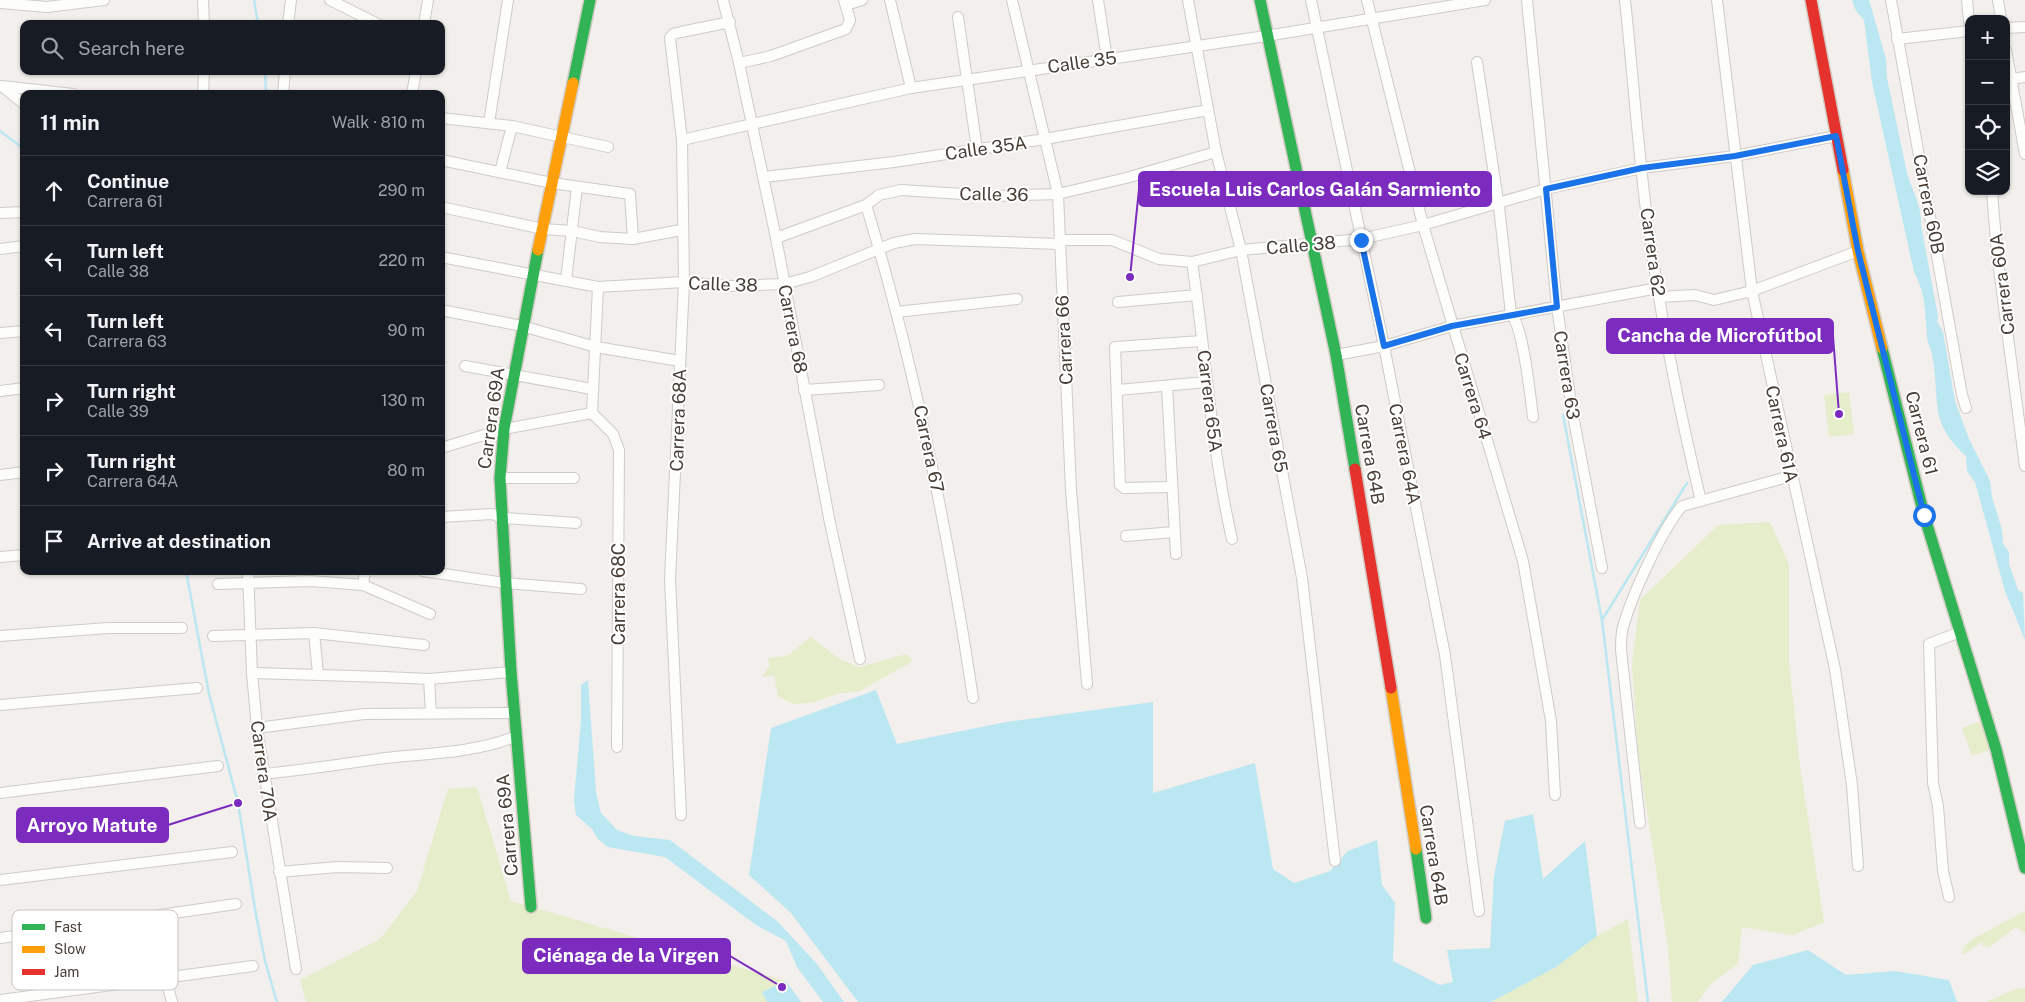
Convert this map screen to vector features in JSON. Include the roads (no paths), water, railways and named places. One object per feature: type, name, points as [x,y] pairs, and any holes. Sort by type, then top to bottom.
[{"type":"street","points":[[0,3],[47,7],[104,0]]},
{"type":"street","points":[[203,0],[204,20]]},
{"type":"street","points":[[288,20],[291,0]]},
{"type":"street","points":[[330,0],[370,20]]},
{"type":"street","points":[[425,20],[428,0]]},
{"type":"street","points":[[489,123],[508,0]]},
{"type":"street","name":"Carrera 69A","points":[[531,907],[510,672],[500,478],[504,429],[522,326],[590,0]]},
{"type":"street","name":"Carrera 68","points":[[723,0],[730,22],[764,177],[830,523],[860,660]]},
{"type":"street","points":[[739,63],[771,56],[846,28],[850,20],[845,3],[862,0]]},
{"type":"street","points":[[890,0],[911,88]]},
{"type":"street","name":"Carrera 66","points":[[1012,0],[1058,194],[1071,490],[1087,684]]},
{"type":"street","points":[[1098,0],[1107,59]]},
{"type":"street","name":"Carrera 65","points":[[1188,0],[1216,152],[1241,250],[1302,578],[1335,861]]},
{"type":"street","name":"Carrera 64B","points":[[1260,0],[1266,36],[1336,355],[1379,610],[1426,918]]},
{"type":"street","name":"Carrera 64A","points":[[1311,0],[1315,28],[1384,346],[1445,655],[1479,911]]},
{"type":"street","name":"Carrera 64","points":[[1367,0],[1370,19],[1423,225],[1523,561],[1550,721],[1555,795]]},
{"type":"street","name":"Calle 35","points":[[682,140],[911,88],[1266,36],[1485,0]]},
{"type":"street","name":"Carrera 63","points":[[1527,0],[1557,307],[1572,410],[1602,568]]},
{"type":"street","name":"Carrera 62","points":[[1625,0],[1642,168],[1658,293],[1681,418],[1701,501]]},
{"type":"street","name":"Carrera 61A","points":[[1717,0],[1752,291],[1791,476],[1835,669],[1852,784],[1858,866]]},
{"type":"street","name":"Carrera 61","points":[[1811,0],[1858,251],[1924,515],[1996,749],[2025,868]]},
{"type":"street","name":"Carrera 60B","points":[[1891,0],[1930,208],[1962,395],[1966,408]]},
{"type":"street","points":[[1967,0],[1968,15]]},
{"type":"street","points":[[1998,0],[2000,15]]},
{"type":"street","points":[[958,17],[977,149]]},
{"type":"street","name":"Carrera 68A","points":[[681,815],[670,579],[684,282],[681,230],[682,140],[670,38],[673,34],[730,22]]},
{"type":"street","points":[[2010,28],[2025,27]]},
{"type":"street","points":[[1897,39],[1965,31]]},
{"type":"street","points":[[2008,60],[2023,130],[2025,154]]},
{"type":"street","points":[[1477,62],[1498,202],[1511,314],[1515,319],[1521,340],[1533,418]]},
{"type":"street","points":[[203,90],[204,75]]},
{"type":"street","points":[[284,75],[284,90]]},
{"type":"street","points":[[413,90],[415,75]]},
{"type":"street","points":[[2011,79],[2025,77]]},
{"type":"street","points":[[1,86],[37,90]]},
{"type":"street","points":[[1,86],[20,101]]},
{"type":"street","name":"Calle 35A","points":[[764,177],[1045,139],[1208,110]]},
{"type":"street","points":[[445,118],[512,126],[608,147]]},
{"type":"street","points":[[500,172],[512,126]]},
{"type":"street","name":"Calle 38","points":[[445,258],[598,287],[684,282],[729,286],[784,284],[810,277],[880,249],[915,239],[1059,242],[1112,240],[1159,259],[1192,262],[1241,250],[1361,240],[1423,225],[1546,189],[1642,168],[1735,156],[1836,136]]},
{"type":"street","name":"Calle 36","points":[[776,238],[866,204],[879,195],[901,190],[993,196],[1058,194],[1126,178],[1216,152]]},
{"type":"street","points":[[445,161],[552,183],[630,194],[633,239]]},
{"type":"street","points":[[566,280],[576,187]]},
{"type":"street","name":"Carrera 60A","points":[[1992,195],[1997,254],[2020,407],[2025,466]]},
{"type":"street","name":"Carrera 67","points":[[866,204],[880,249],[920,407],[954,571],[973,698]]},
{"type":"street","points":[[445,208],[543,230],[572,231],[600,237],[633,239],[681,230]]},
{"type":"street","points":[[0,213],[20,212]]},
{"type":"street","points":[[0,249],[20,246]]},
{"type":"street","points":[[1336,355],[1384,346],[1452,326],[1557,307],[1658,293],[1695,295],[1714,300],[1752,291],[1858,251]]},
{"type":"street","name":"Carrera 65A","points":[[1192,262],[1206,382],[1224,503],[1232,539]]},
{"type":"street","points":[[445,447],[504,429],[592,413],[598,287]]},
{"type":"street","points":[[1118,302],[1197,295]]},
{"type":"street","points":[[896,312],[1017,299]]},
{"type":"street","points":[[445,311],[522,326],[596,347],[680,361]]},
{"type":"street","points":[[0,334],[20,332]]},
{"type":"street","points":[[1171,488],[1124,488],[1120,485],[1115,347],[1202,341]]},
{"type":"street","points":[[465,366],[514,373],[592,389]]},
{"type":"street","points":[[1118,390],[1206,382]]},
{"type":"street","points":[[804,390],[879,385]]},
{"type":"street","points":[[1167,386],[1176,554]]},
{"type":"street","points":[[0,391],[20,388]]},
{"type":"street","name":"Carrera 68C","points":[[592,413],[617,440],[619,514],[617,747]]},
{"type":"street","points":[[0,475],[20,472]]},
{"type":"street","points":[[1640,823],[1620,650],[1623,627],[1650,563],[1682,506],[1791,476]]},
{"type":"street","points":[[500,478],[574,478]]},
{"type":"street","points":[[445,516],[492,514],[503,518],[576,522]]},
{"type":"street","points":[[1126,536],[1174,532]]},
{"type":"street","points":[[0,557],[20,555]]},
{"type":"street","points":[[445,574],[505,583],[582,588]]},
{"type":"street","points":[[363,585],[364,575]]},
{"type":"street","points":[[218,584],[248,576],[363,585],[430,614]]},
{"type":"street","name":"Carrera 70A","points":[[248,576],[252,673],[257,728],[296,969]]},
{"type":"street","points":[[0,636],[108,628],[182,628]]},
{"type":"street","points":[[1949,897],[1943,871],[1938,806],[1933,783],[1928,644],[1960,632]]},
{"type":"street","points":[[314,633],[318,674]]},
{"type":"street","points":[[213,636],[314,633],[424,645]]},
{"type":"street","points":[[252,673],[430,679],[510,672]]},
{"type":"street","points":[[430,679],[431,713]]},
{"type":"street","points":[[0,705],[198,688]]},
{"type":"street","points":[[257,728],[364,714],[515,713]]},
{"type":"street","points":[[263,774],[387,758],[462,751],[492,746],[517,736]]},
{"type":"street","points":[[0,793],[218,766]]},
{"type":"street","points":[[0,880],[232,852]]},
{"type":"street","points":[[279,872],[338,866],[387,868]]},
{"type":"street","points":[[178,912],[236,904]]},
{"type":"street","points":[[178,977],[253,966]]},
{"type":"street","points":[[0,1000],[71,990]]},
{"type":"water","points":[[1852,0],[1869,0],[1886,59],[1887,78],[1907,173],[1920,211],[1938,316],[1937,321],[1943,332],[1955,401],[1969,439],[1990,481],[1992,497],[2002,530],[2003,544],[2009,552],[2009,564],[2018,590],[2023,593],[2025,640],[2005,591],[1975,482],[1967,471],[1966,456],[1945,431],[1940,420],[1932,354],[1927,338],[1923,296],[1914,272],[1872,82],[1864,20],[1856,11]]},
{"type":"water","points":[[588,680],[596,792],[601,813],[617,830],[634,836],[670,840],[777,921],[817,964],[844,1002],[823,1002],[797,967],[786,941],[756,925],[665,857],[608,847],[576,815],[574,800],[581,720],[581,685]]},
{"type":"water","points":[[876,690],[897,744],[1006,722],[1153,702],[1153,793],[1255,763],[1273,869],[1294,883],[1330,871],[1348,851],[1377,840],[1382,885],[1395,903],[1393,961],[1440,985],[1453,982],[1447,950],[1490,948],[1494,876],[1505,821],[1533,814],[1543,879],[1585,841],[1597,936],[1556,967],[1491,1002],[858,1002],[791,913],[749,875],[771,728]]},
{"type":"water","points":[[1808,950],[1846,975],[1895,971],[1949,980],[1957,1002],[1722,1002],[1753,965]]},
{"type":"water","points":[[786,981],[801,1002],[767,1002],[762,992]]},
{"type":"waterway","points":[[254,0],[257,20]]},
{"type":"waterway","points":[[265,75],[266,90]]},
{"type":"waterway","points":[[0,131],[20,146]]},
{"type":"waterway","points":[[1563,415],[1602,620],[1648,1002]]},
{"type":"waterway","points":[[1602,620],[1687,483]]},
{"type":"waterway","points":[[187,575],[209,694],[238,803],[265,961],[277,1002]]},
{"type":"place","name":"Escuela Luis Carlos Galán Sarmiento","points":[[1130,277]]},
{"type":"place","name":"Cancha de Microfútbol","points":[[1839,414]]},
{"type":"place","name":"Arroyo Matute","points":[[238,803]]},
{"type":"place","name":"Ciénaga de la Virgen","points":[[782,987]]}]
